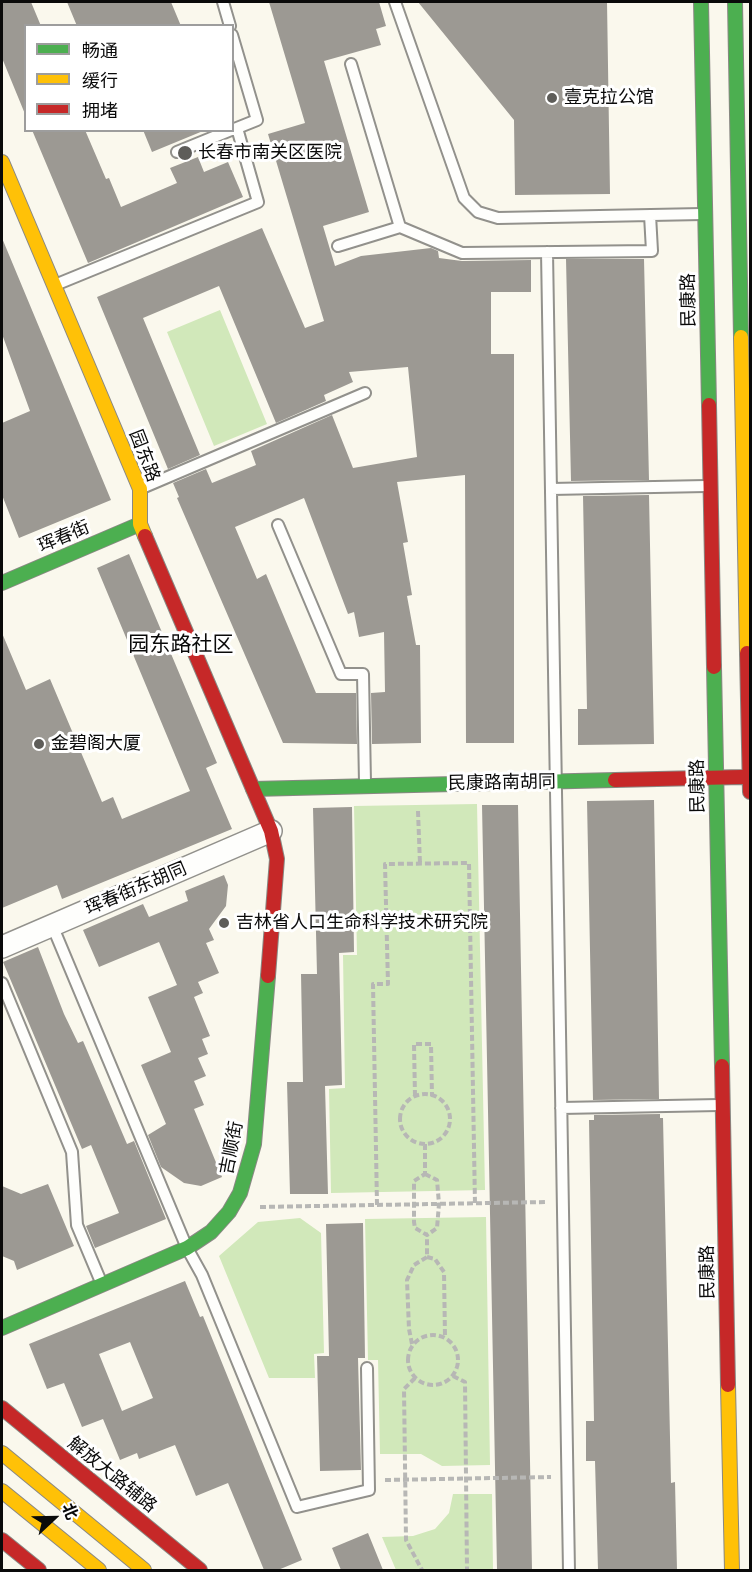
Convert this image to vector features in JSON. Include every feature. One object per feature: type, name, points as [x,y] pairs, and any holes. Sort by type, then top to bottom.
[{"type":"main road","name":"民康路","points":[[701,2],[732,1570]]},
{"type":"main road","points":[[735,2],[744,127],[750,792]]},
{"type":"main road","name":"园东路","points":[[2,162],[7,188],[54,285],[140,489],[140,524],[271,831]]},
{"type":"main road","name":"珲春街","points":[[2,583],[140,524]]},
{"type":"main road","name":"民康路南胡同","points":[[253,789],[750,777]]},
{"type":"main road","name":"吉顺街","points":[[2,1328],[187,1248],[211,1232],[231,1208],[249,1170],[254,1144],[277,859],[271,831]]},
{"type":"main road","name":"解放大路辅路","points":[[2,1408],[200,1570]]},
{"type":"main road","points":[[2,1453],[144,1570]]},
{"type":"main road","points":[[2,1491],[99,1570]]},
{"type":"main road","points":[[2,1540],[39,1570]]},
{"type":"street","name":"珲春街东胡同","points":[[2,947],[271,831]]},
{"type":"lane","points":[[223,2],[229,24]]},
{"type":"lane","points":[[395,2],[464,198],[470,206],[488,216],[498,218],[705,214]]},
{"type":"lane","points":[[234,42],[257,120],[234,129]]},
{"type":"lane","points":[[351,64],[400,226]]},
{"type":"lane","points":[[177,152],[226,132]]},
{"type":"lane","points":[[54,285],[258,202],[234,132]]},
{"type":"lane","points":[[338,246],[400,226],[462,253],[652,251],[650,215]]},
{"type":"lane","points":[[548,252],[562,1202],[570,1570]]},
{"type":"lane","points":[[140,489],[365,393]]},
{"type":"lane","points":[[551,489],[711,486]]},
{"type":"lane","points":[[279,525],[341,674],[363,674],[365,786]]},
{"type":"lane","points":[[52,925],[187,1248],[202,1275],[297,1507],[369,1490],[368,1368]]},
{"type":"lane","points":[[2,983],[72,1152],[77,1225],[102,1285]]},
{"type":"lane","points":[[561,1108],[723,1105]]},
{"type":"path","points":[[418,785],[420,864]]},
{"type":"path","points":[[377,1205],[373,984],[388,984],[385,864],[469,863],[476,1204]]},
{"type":"path","points":[[415,1097],[414,1044],[431,1044],[432,1096]]},
{"type":"path","points":[[432,1096],[445,1105],[450,1122],[442,1138],[425,1144],[409,1139],[401,1126],[401,1111],[406,1103],[415,1097],[432,1096]]},
{"type":"path","points":[[425,1144],[425,1174]]},
{"type":"path","points":[[425,1174],[437,1180],[439,1204],[437,1228],[427,1234]]},
{"type":"path","points":[[425,1174],[414,1181],[413,1204],[415,1228],[427,1234]]},
{"type":"path","points":[[231,1208],[562,1202]]},
{"type":"path","points":[[427,1234],[427,1257]]},
{"type":"path","points":[[412,1345],[427,1335],[446,1337],[453,1343],[459,1360],[453,1376],[439,1385],[430,1386],[415,1378],[407,1362],[412,1345],[407,1280],[414,1264],[427,1257],[435,1259],[444,1272],[446,1337]]},
{"type":"path","points":[[453,1376],[465,1382],[467,1570]]},
{"type":"path","points":[[415,1378],[404,1389],[406,1540],[422,1570]]},
{"type":"path","points":[[369,1480],[568,1476]]},
{"type":"green space","points":[[220,310],[267,424],[214,446],[167,332]]},
{"type":"green space","points":[[477,804],[485,1190],[331,1193],[329,1089],[345,1088],[343,955],[357,955],[354,806]]},
{"type":"green space","points":[[486,1217],[490,1465],[442,1466],[421,1454],[380,1454],[378,1360],[368,1360],[365,1219]]},
{"type":"green space","points":[[300,1218],[321,1233],[324,1353],[314,1354],[315,1378],[269,1378],[219,1256],[258,1222]]},
{"type":"green space","points":[[453,1494],[492,1494],[493,1570],[396,1570],[382,1537],[413,1536],[435,1529],[449,1513]]},
{"type":"building","points":[[2,2],[31,2],[40,24],[24,24],[24,112],[2,58]]},
{"type":"building","points":[[67,2],[171,2],[180,24],[76,24]]},
{"type":"building","points":[[269,2],[379,2],[386,26],[376,29],[381,45],[324,61],[369,212],[323,226],[335,266],[361,256],[431,248],[438,251],[439,258],[462,261],[531,260],[531,292],[491,292],[491,354],[514,354],[514,743],[466,743],[465,475],[397,482],[408,542],[403,543],[412,595],[407,596],[416,645],[420,645],[421,743],[372,744],[371,693],[385,692],[384,632],[359,637],[354,612],[348,614],[304,498],[235,527],[257,579],[266,574],[316,693],[356,693],[357,744],[283,743],[177,498],[179,497],[173,483],[206,469],[212,483],[256,465],[251,451],[332,415],[353,468],[417,457],[408,367],[349,372],[353,382],[324,395],[326,401],[276,423],[219,286],[143,318],[200,455],[168,469],[97,297],[262,228],[305,328],[324,321],[268,134],[305,123]]},
{"type":"building","name":"壹克拉公馆","points":[[418,2],[607,2],[610,194],[515,195],[514,120]]},
{"type":"building","points":[[33,132],[86,132],[121,207],[177,183],[170,168],[198,157],[204,172],[228,162],[243,197],[88,263]]},
{"type":"building","points":[[144,132],[201,132],[152,152]]},
{"type":"building","points":[[2,238],[111,500],[19,538],[2,495],[2,423],[30,411],[2,334]]},
{"type":"building","points":[[566,259],[644,259],[649,480],[571,481]]},
{"type":"building","points":[[649,495],[654,744],[578,745],[578,709],[587,709],[583,496]]},
{"type":"building","name":"金碧阁大厦","points":[[129,554],[217,763],[206,768],[232,829],[62,899],[57,885],[2,908],[2,633],[26,690],[50,679],[102,802],[113,797],[122,819],[190,791],[97,568]]},
{"type":"building","points":[[654,800],[659,1099],[593,1100],[587,801]]},
{"type":"building","points":[[482,805],[518,805],[532,1570],[497,1570]]},
{"type":"building","points":[[352,807],[354,952],[339,953],[342,1085],[325,1086],[328,1194],[290,1194],[287,1082],[303,1082],[301,974],[317,974],[313,808]]},
{"type":"building","points":[[224,875],[228,885],[226,906],[209,929],[214,940],[206,943],[219,973],[198,982],[203,993],[194,997],[210,1036],[202,1039],[208,1054],[198,1058],[206,1076],[194,1081],[204,1105],[194,1109],[222,1177],[201,1186],[184,1183],[161,1167],[148,1135],[166,1124],[141,1065],[171,1052],[148,997],[177,985],[159,942],[99,967],[83,930],[143,904],[149,917],[188,901],[185,891]]},
{"type":"building","points":[[38,947],[64,1014],[78,1043],[83,1041],[127,1144],[134,1141],[166,1219],[95,1248],[86,1226],[119,1213],[91,1145],[82,1149],[3,962]]},
{"type":"building","points":[[660,1114],[660,1118],[663,1118],[671,1483],[675,1482],[677,1570],[598,1570],[595,1461],[586,1461],[586,1421],[594,1421],[589,1120],[594,1120],[594,1115]]},
{"type":"building","points":[[48,1184],[74,1246],[17,1270],[14,1261],[2,1256],[2,1186],[21,1194]]},
{"type":"building","points":[[363,1223],[365,1358],[358,1358],[361,1470],[320,1471],[317,1356],[329,1356],[326,1224]]},
{"type":"building","points":[[185,1281],[200,1317],[203,1316],[302,1560],[278,1570],[264,1570],[228,1483],[196,1496],[175,1445],[139,1459],[137,1453],[120,1460],[103,1419],[82,1427],[64,1383],[47,1389],[29,1344]],"holes":[[[130,1342],[153,1398],[122,1411],[99,1354]]]},
{"type":"building","points":[[368,1533],[383,1570],[341,1570],[332,1548]]},
{"type":"traffic: fast","points":[[701,2],[709,405]]},
{"type":"traffic: fast","points":[[735,2],[741,337]]},
{"type":"traffic: fast","points":[[2,583],[140,524]]},
{"type":"traffic: fast","points":[[714,667],[722,1066]]},
{"type":"traffic: fast","points":[[253,789],[615,780]]},
{"type":"traffic: fast","points":[[2,1328],[187,1248],[211,1232],[229,1212],[240,1193],[254,1144],[268,976]]},
{"type":"traffic: slow","points":[[2,162],[140,489],[140,524],[145,536]]},
{"type":"traffic: slow","points":[[741,337],[747,653]]},
{"type":"traffic: slow","points":[[728,1385],[732,1570]]},
{"type":"traffic: slow","points":[[2,1453],[144,1570]]},
{"type":"traffic: slow","points":[[2,1491],[99,1570]]},
{"type":"traffic: jam","points":[[709,405],[714,667]]},
{"type":"traffic: jam","points":[[145,536],[271,831],[277,859],[268,976]]},
{"type":"traffic: jam","points":[[747,653],[750,792]]},
{"type":"traffic: jam","points":[[615,780],[742,777]]},
{"type":"traffic: jam","points":[[722,1066],[728,1385]]},
{"type":"traffic: jam","points":[[2,1408],[200,1570]]},
{"type":"traffic: jam","points":[[2,1540],[39,1570]]},
{"type":"place","name":"壹克拉公馆","points":[[552,98]]},
{"type":"place","name":"长春市南关区医院","points":[[185,153]]},
{"type":"place","name":"金碧阁大厦","points":[[39,744]]},
{"type":"place","name":"吉林省人口生命科学技术研究院","points":[[224,923]]},
{"type":"district","name":"园东路社区","points":[[181,645]]}]
